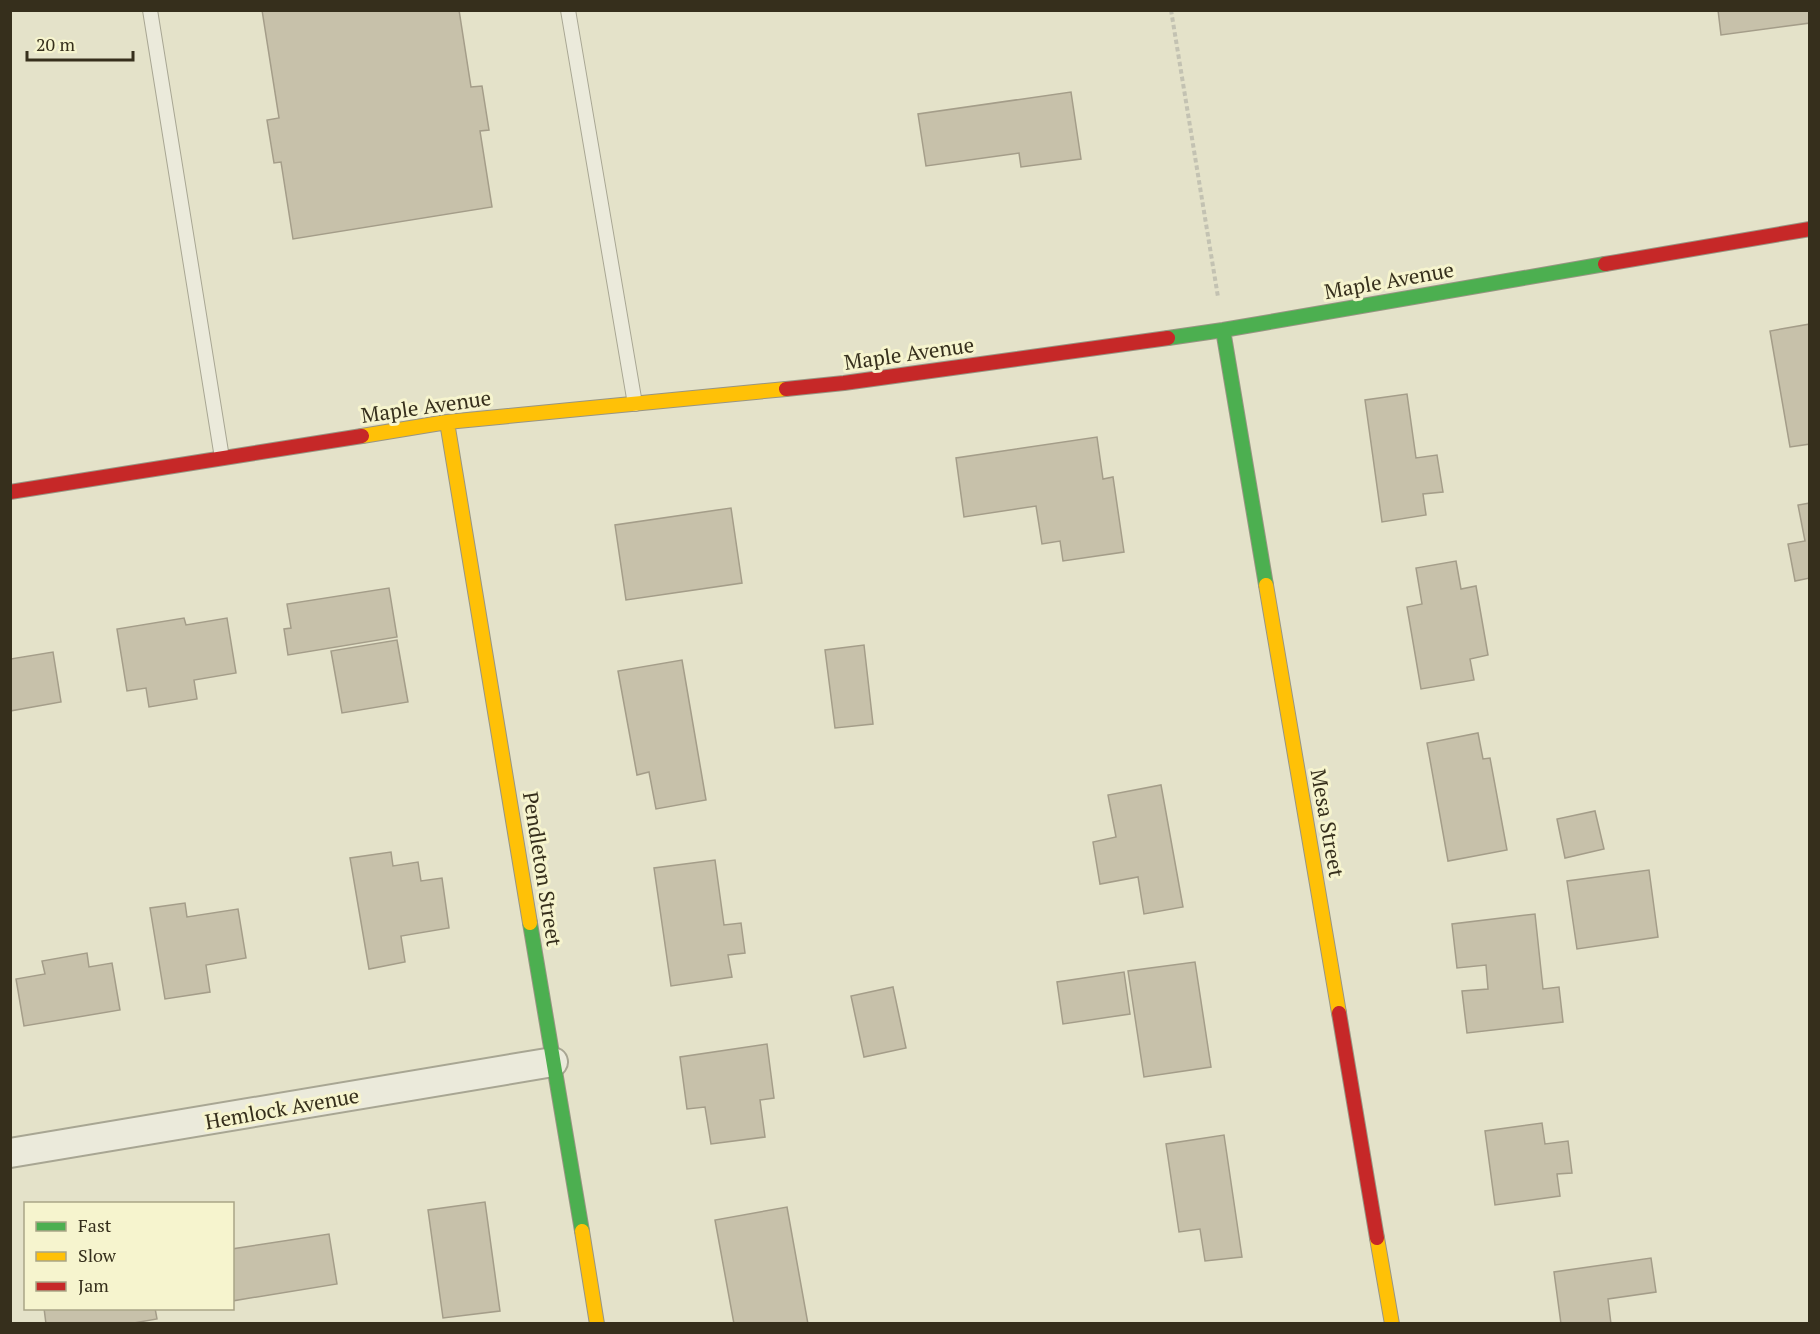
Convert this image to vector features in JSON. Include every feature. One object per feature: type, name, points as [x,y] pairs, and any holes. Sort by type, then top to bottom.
[{"type":"street","name":"Maple Avenue","points":[[10,492],[447,422],[844,383],[1223,330],[1809,229]]},
{"type":"street","name":"Mesa Street","points":[[1223,330],[1392,1323]]},
{"type":"street","name":"Pendleton Street","points":[[447,422],[597,1323]]},
{"type":"street","name":"Hemlock Avenue","points":[[10,1153],[553,1062]]},
{"type":"lane","points":[[150,10],[222,458]]},
{"type":"lane","points":[[568,10],[634,404]]},
{"type":"path","points":[[1171,10],[1223,330]]},
{"type":"building","points":[[262,10],[459,10],[471,87],[482,86],[489,130],[480,131],[492,207],[293,239],[281,162],[274,163],[267,120],[279,118]]},
{"type":"building","points":[[1718,10],[1810,10],[1810,23],[1721,35]]},
{"type":"building","points":[[1071,92],[1081,159],[1021,167],[1019,153],[926,166],[918,114]]},
{"type":"building","points":[[1810,324],[1810,444],[1790,447],[1770,331]]},
{"type":"building","points":[[1407,394],[1416,458],[1437,455],[1443,492],[1423,494],[1426,515],[1382,522],[1365,400]]},
{"type":"building","points":[[1097,437],[1103,479],[1113,477],[1124,552],[1063,561],[1060,541],[1042,544],[1036,506],[964,517],[956,458]]},
{"type":"building","points":[[1810,503],[1810,578],[1795,581],[1788,544],[1805,541],[1798,505]]},
{"type":"building","points":[[731,508],[742,583],[626,600],[615,525]]},
{"type":"building","points":[[1456,561],[1461,589],[1476,586],[1488,655],[1470,659],[1474,680],[1421,689],[1407,607],[1422,604],[1416,568]]},
{"type":"building","points":[[389,588],[397,637],[288,655],[284,629],[291,628],[287,604]]},
{"type":"building","points":[[184,618],[186,625],[227,618],[236,673],[194,680],[197,699],[149,707],[146,688],[127,691],[117,629]]},
{"type":"building","points":[[397,640],[408,702],[342,713],[331,651]]},
{"type":"building","points":[[864,645],[873,724],[835,728],[825,650]]},
{"type":"building","points":[[53,652],[61,702],[10,711],[10,657],[11,659]]},
{"type":"building","points":[[682,660],[706,800],[656,809],[649,772],[637,775],[618,671]]},
{"type":"building","points":[[1478,733],[1483,759],[1490,758],[1507,850],[1448,861],[1427,743]]},
{"type":"building","points":[[1161,785],[1183,907],[1144,914],[1138,877],[1100,884],[1093,842],[1116,837],[1108,795]]},
{"type":"building","points":[[1595,811],[1604,849],[1565,858],[1557,819]]},
{"type":"building","points":[[391,852],[393,866],[418,862],[421,881],[442,878],[449,928],[401,936],[405,962],[369,969],[350,858]]},
{"type":"building","points":[[715,860],[724,925],[741,923],[745,953],[728,955],[732,977],[671,986],[654,868]]},
{"type":"building","points":[[1649,870],[1658,937],[1577,949],[1567,881]]},
{"type":"building","points":[[185,903],[187,917],[238,909],[246,958],[206,965],[210,992],[165,999],[150,908]]},
{"type":"building","points":[[1535,914],[1543,989],[1559,987],[1563,1022],[1467,1033],[1462,991],[1488,989],[1486,965],[1457,968],[1452,924]]},
{"type":"building","points":[[87,953],[89,967],[112,963],[120,1010],[24,1026],[16,979],[45,974],[42,961]]},
{"type":"building","points":[[1195,962],[1211,1067],[1144,1077],[1128,971]]},
{"type":"building","points":[[1124,972],[1130,1014],[1063,1024],[1057,982]]},
{"type":"building","points":[[893,987],[906,1048],[864,1057],[851,996]]},
{"type":"building","points":[[767,1044],[774,1098],[760,1100],[765,1137],[711,1144],[705,1107],[687,1109],[680,1057]]},
{"type":"building","points":[[1542,1123],[1545,1144],[1568,1141],[1572,1173],[1557,1174],[1560,1196],[1495,1205],[1485,1131]]},
{"type":"building","points":[[1224,1135],[1242,1257],[1205,1261],[1200,1229],[1179,1232],[1166,1144]]},
{"type":"building","points":[[485,1202],[500,1311],[443,1318],[428,1210]]},
{"type":"building","points":[[787,1207],[808,1324],[734,1324],[715,1220]]},
{"type":"building","points":[[329,1234],[337,1284],[234,1301],[234,1249]]},
{"type":"building","points":[[1651,1258],[1656,1292],[1608,1299],[1611,1324],[1561,1324],[1554,1272]]},
{"type":"building","points":[[44,1310],[155,1310],[157,1319],[128,1324],[46,1324]]},
{"type":"traffic: fast","points":[[1168,338],[1605,264]]},
{"type":"traffic: fast","points":[[1223,330],[1266,585]]},
{"type":"traffic: fast","points":[[530,923],[582,1231]]},
{"type":"traffic: slow","points":[[362,436],[447,422],[786,389]]},
{"type":"traffic: slow","points":[[447,422],[530,923]]},
{"type":"traffic: slow","points":[[1266,585],[1339,1013]]},
{"type":"traffic: slow","points":[[582,1231],[597,1324]]},
{"type":"traffic: slow","points":[[1377,1238],[1392,1324]]},
{"type":"traffic: jam","points":[[1605,264],[1810,229]]},
{"type":"traffic: jam","points":[[786,389],[1168,338]]},
{"type":"traffic: jam","points":[[10,492],[362,436]]},
{"type":"traffic: jam","points":[[1339,1013],[1377,1238]]}]
